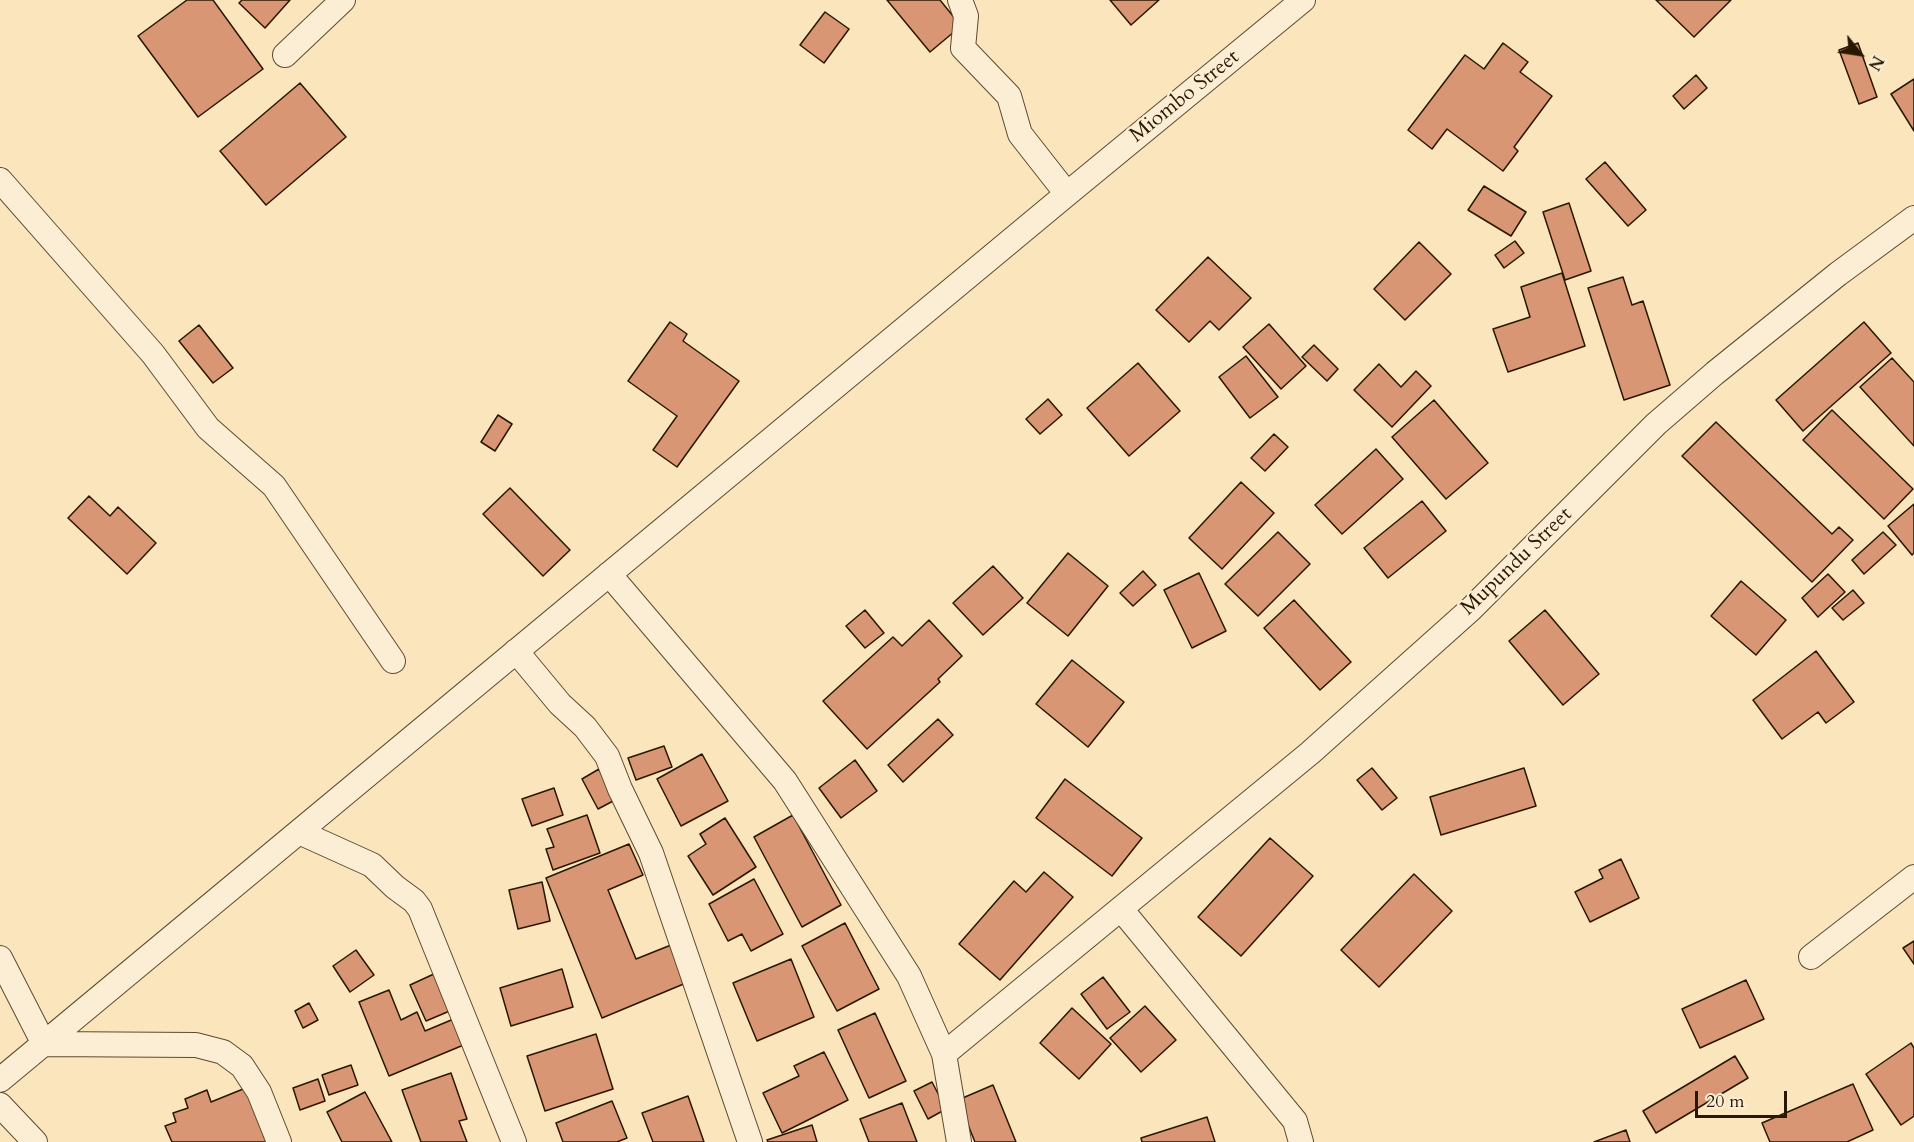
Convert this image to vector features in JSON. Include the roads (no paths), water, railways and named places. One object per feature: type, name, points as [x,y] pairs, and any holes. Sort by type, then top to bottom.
[{"type":"street","points":[[285,55],[342,0]]},
{"type":"street","points":[[960,0],[966,16],[963,48],[1009,96],[1020,134],[1067,194]]},
{"type":"street","name":"Miombo Street","points":[[0,1080],[1303,0]]},
{"type":"street","points":[[0,180],[153,354],[208,428],[274,486],[393,661]]},
{"type":"street","name":"Mupundu Street","points":[[944,1054],[1310,753],[1471,609],[1656,424],[1698,387],[1838,274],[1914,218]]},
{"type":"street","points":[[609,574],[785,781],[909,976],[944,1054],[960,1142]]},
{"type":"street","points":[[516,651],[560,704],[585,727],[607,756],[651,854],[750,1142]]},
{"type":"street","points":[[298,832],[372,865],[414,901],[420,909],[514,1142]]},
{"type":"street","points":[[1811,957],[1914,877]]},
{"type":"street","points":[[1121,909],[1295,1121],[1300,1142]]},
{"type":"street","points":[[0,958],[44,1044],[196,1045],[223,1052],[242,1066],[259,1092],[279,1142]]},
{"type":"street","points":[[0,1105],[35,1142]]}]
